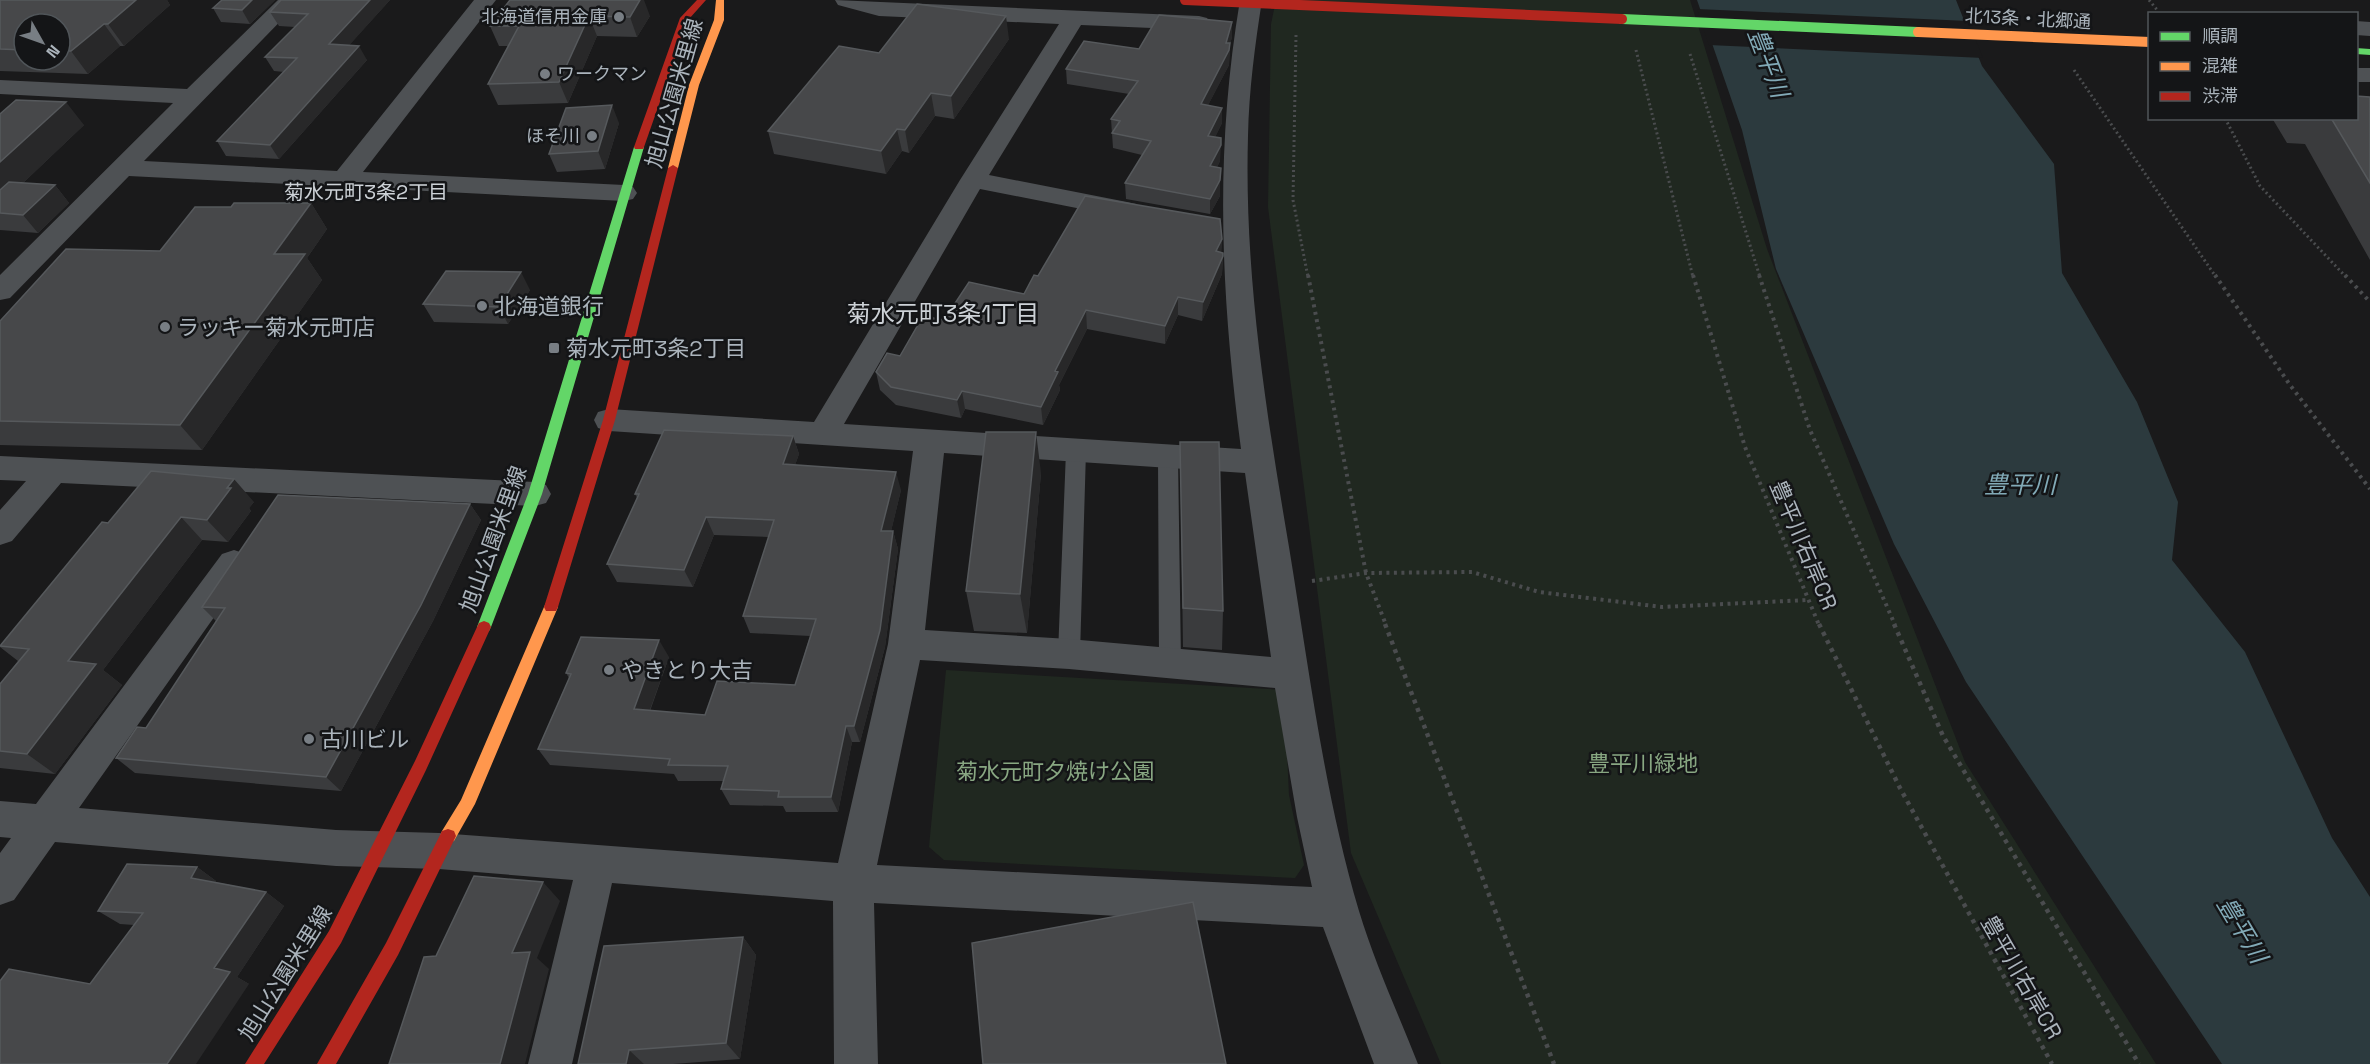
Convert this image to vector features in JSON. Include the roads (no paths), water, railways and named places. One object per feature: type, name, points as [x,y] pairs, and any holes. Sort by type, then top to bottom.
[{"type":"main road","name":"旭山公園米里線","points":[[254,1064],[335,937],[380,849],[497,597],[535,494],[650,110],[685,18],[702,0]]},
{"type":"main road","name":"旭山公園米里線","points":[[326,1064],[392,949],[439,850],[467,804],[550,609],[609,420],[694,85],[719,20],[720,0]]},
{"type":"main road","name":"北13条・北郷通","points":[[1185,0],[2148,42]]},
{"type":"street","points":[[0,291],[290,0]]},
{"type":"street","points":[[344,179],[485,0]]},
{"type":"street","points":[[846,0],[879,9],[1074,18],[1249,12],[1224,228],[1290,674],[1319,827],[1338,908],[1396,1064]]},
{"type":"street","points":[[823,434],[973,180],[1074,18]]},
{"type":"street","points":[[0,87],[194,97]]},
{"type":"street","points":[[123,168],[624,193]]},
{"type":"street","points":[[973,180],[1154,214]]},
{"type":"street","points":[[0,254],[35,256]]},
{"type":"street","points":[[609,420],[1258,462]]},
{"type":"street","points":[[856,1064],[853,883],[906,644],[930,441]]},
{"type":"street","points":[[0,468],[535,494]]},
{"type":"street","points":[[0,532],[54,470]]},
{"type":"street","points":[[272,510],[293,482]]},
{"type":"street","points":[[0,886],[252,538]]},
{"type":"street","points":[[906,644],[1069,654],[1290,674]]},
{"type":"street","points":[[0,819],[336,848],[439,850],[853,883],[1338,908]]},
{"type":"street","points":[[550,1064],[597,864]]},
{"type":"lane","points":[[1069,654],[1076,451]]},
{"type":"lane","points":[[1168,456],[1170,662]]},
{"type":"water","name":"豊平川","points":[[1697,0],[1956,0],[1982,66],[2054,164],[2062,273],[2137,402],[2178,502],[2172,560],[2245,652],[2332,838],[2370,897],[2370,1064],[2222,1064],[1966,682],[1894,544],[1776,269],[1742,130]]},
{"type":"place","name":"北海道信用金庫","points":[[619,17]]},
{"type":"place","name":"ワークマン","points":[[545,74]]},
{"type":"place","name":"ほそ川","points":[[592,136]]},
{"type":"place","name":"北海道銀行","points":[[482,306]]},
{"type":"place","name":"ラッキー菊水元町店","points":[[165,327]]},
{"type":"place","name":"菊水元町3条2丁目","points":[[554,348]]},
{"type":"place","name":"やきとり大吉","points":[[609,670]]},
{"type":"place","name":"古川ビル","points":[[309,739]]},
{"type":"district","name":"菊水元町3条2丁目","points":[[366,192]]},
{"type":"district","name":"菊水元町3条1丁目","points":[[943,314]]},
{"type":"park label","name":"豊平川緑地","points":[[1643,763]]},
{"type":"park label","name":"菊水元町夕焼け公園","points":[[1055,771]]}]
